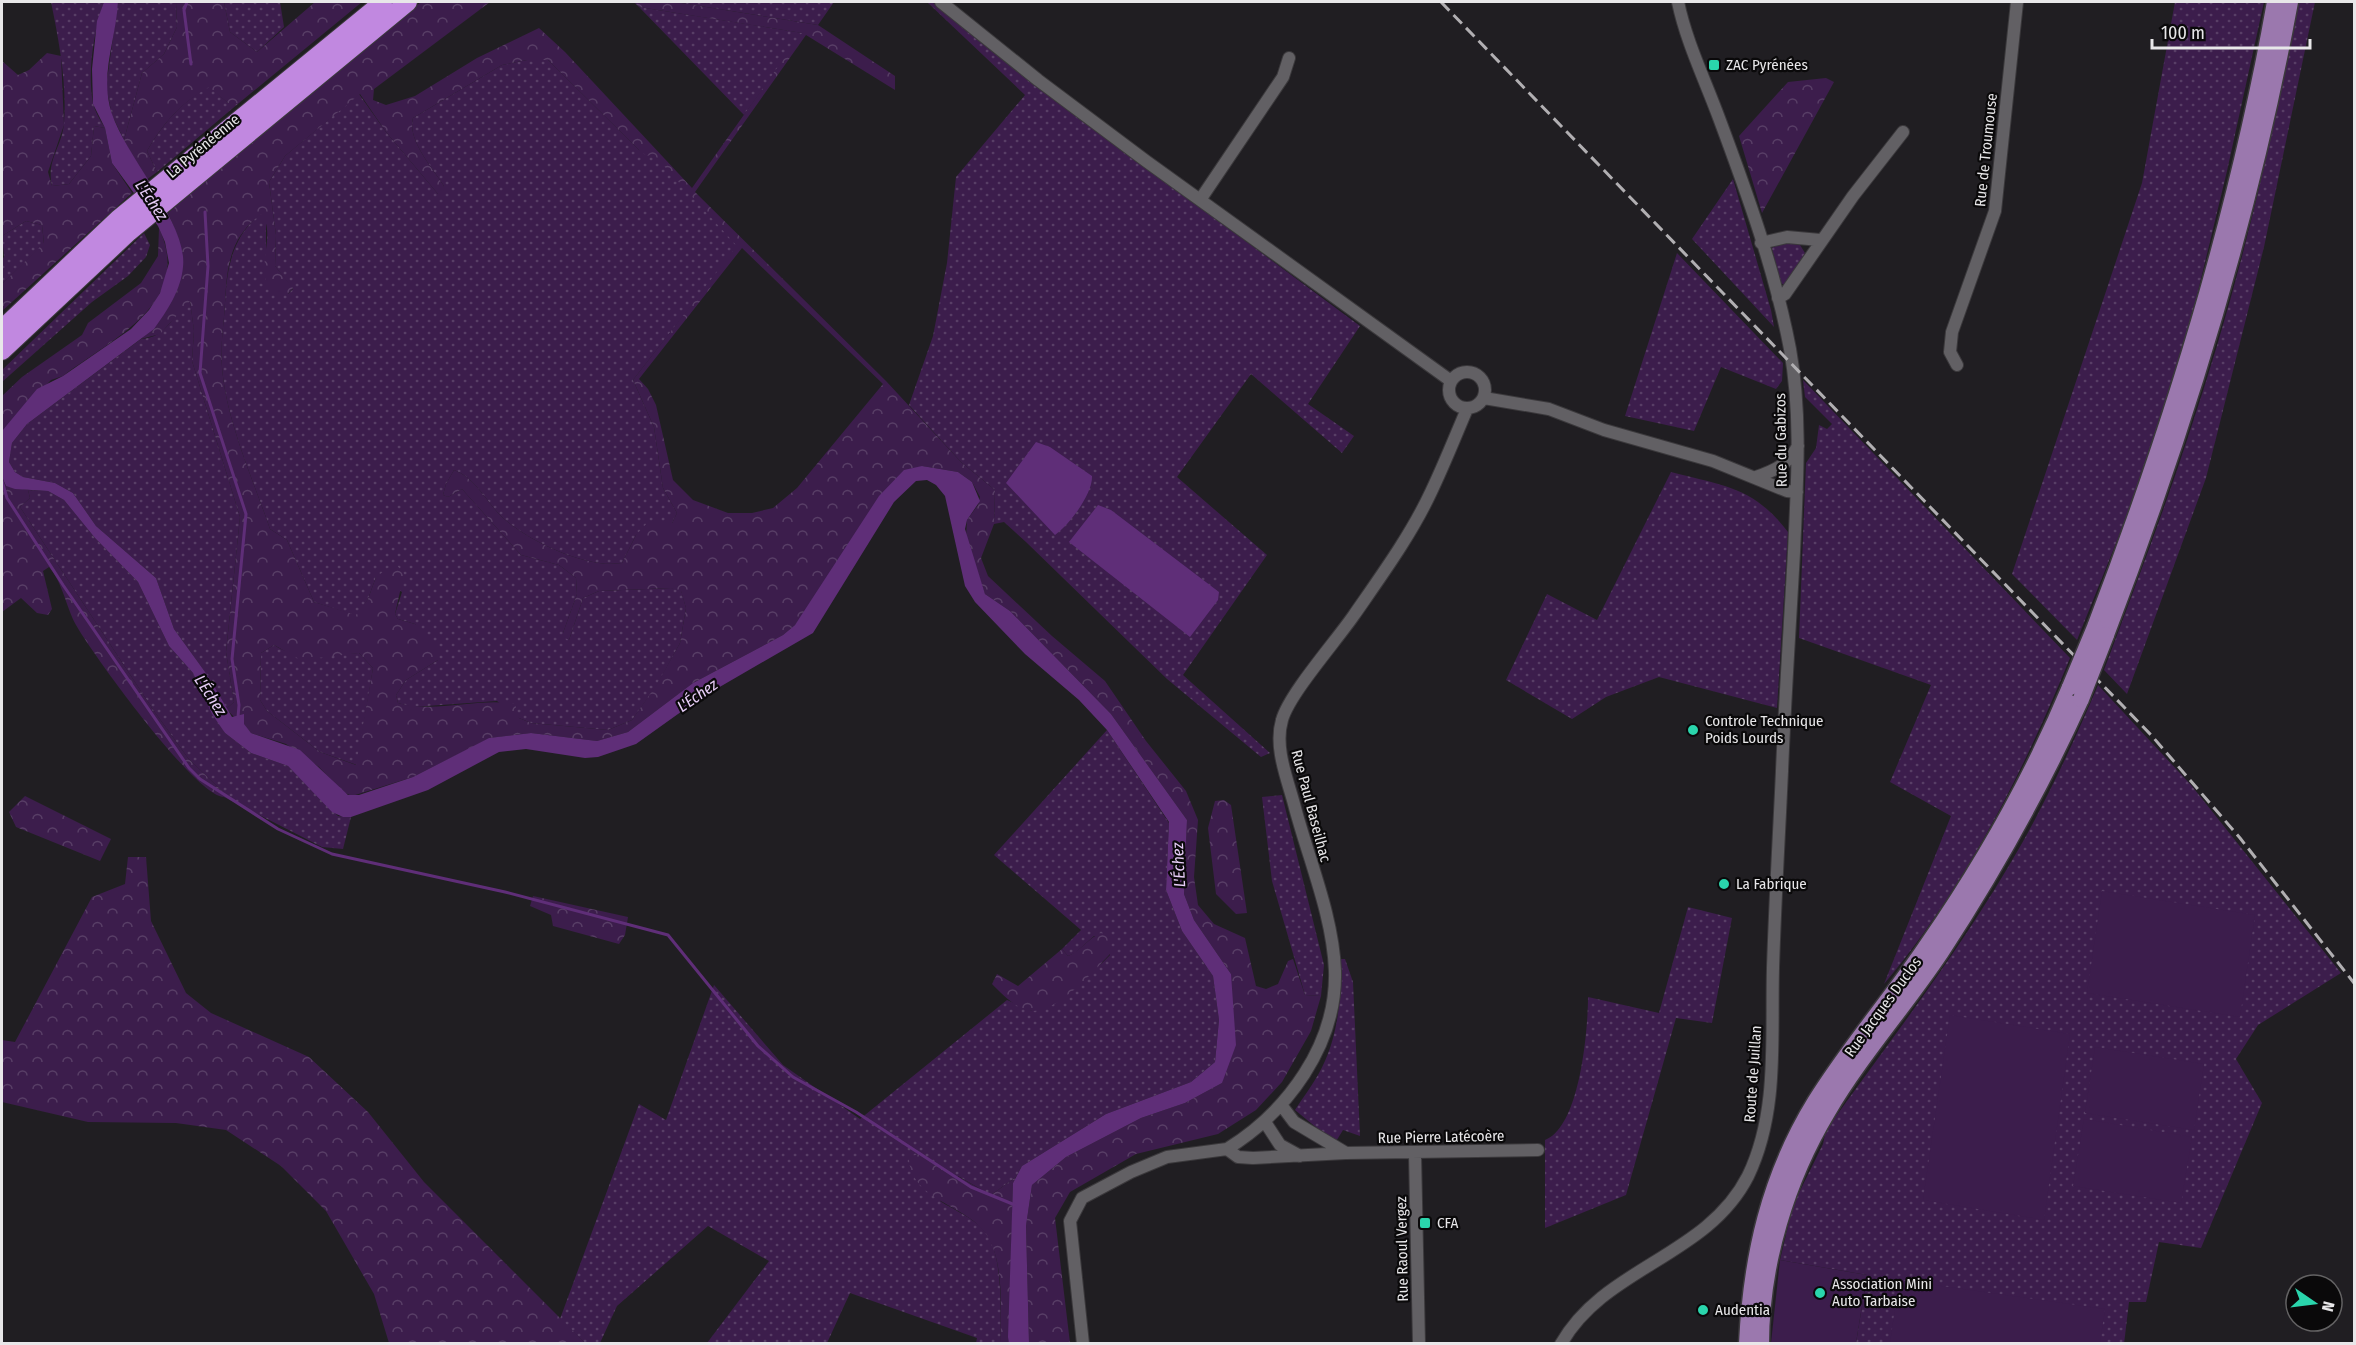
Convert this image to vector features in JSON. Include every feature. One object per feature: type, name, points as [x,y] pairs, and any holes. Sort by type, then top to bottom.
[{"type":"highway","name":"La Pyrénéenne","points":[[2,329],[383,2]]},
{"type":"highway","name":"La Pyrénéenne","points":[[177,180],[408,2]]},
{"type":"highway","name":"La Pyrénéenne","points":[[2,351],[124,225]]},
{"type":"main road","points":[[2100,631],[2211,282],[2247,137],[2275,2]]},
{"type":"main road","points":[[2075,693],[2100,631],[2140,547],[2199,375],[2246,204],[2290,2]]},
{"type":"main road","name":"Rue Jacques Duclos","points":[[1747,1344],[1747,1314],[1756,1251],[1771,1197],[1795,1139],[1816,1100],[1966,888],[2075,693]]},
{"type":"main road","name":"Rue Jacques Duclos","points":[[1761,1344],[1771,1257],[1781,1218],[1810,1143],[1852,1075],[1939,955],[1984,885],[2041,783],[2075,693]]},
{"type":"street","points":[[941,2],[1038,80],[1451,381]]},
{"type":"street","name":"Rue du Gabizos","points":[[1678,2],[1761,243],[1778,298],[1791,354],[1798,415],[1797,492],[1778,860]]},
{"type":"street","name":"Rue de Troumouse","points":[[1957,365],[1950,352],[1952,332],[1995,211],[2017,2]]},
{"type":"street","points":[[1200,200],[1283,77],[1289,58]]},
{"type":"street","points":[[1778,298],[1785,294],[1820,240],[1903,132]]},
{"type":"street","points":[[1761,243],[1787,237],[1820,240]]},
{"type":"street","points":[[1461,373],[1475,374],[1485,384],[1484,398],[1480,404],[1467,409],[1460,407],[1450,397],[1451,381],[1461,373]]},
{"type":"street","points":[[1484,398],[1549,410],[1604,430],[1756,477],[1787,491],[1797,492]]},
{"type":"street","name":"Rue Paul Baseilhac","points":[[1227,1149],[1265,1122],[1282,1106],[1306,1070],[1326,1030],[1333,1002],[1335,971],[1328,927],[1280,750],[1282,718],[1355,614],[1431,494],[1467,409]]},
{"type":"street","points":[[1756,477],[1778,469],[1789,461],[1798,445]]},
{"type":"street","name":"Route de Juillan","points":[[1561,1344],[1576,1320],[1593,1302],[1689,1242],[1717,1220],[1747,1178],[1764,1139],[1770,1103],[1778,860]]},
{"type":"street","name":"Rue Pierre Latécoère","points":[[1282,1106],[1294,1122],[1346,1153]]},
{"type":"street","points":[[1265,1122],[1280,1145],[1300,1157]]},
{"type":"street","name":"Rue Pierre Latécoère","points":[[1083,1344],[1070,1221],[1082,1198],[1131,1172],[1167,1157],[1227,1149],[1238,1157],[1538,1150]]},
{"type":"street","name":"Rue Raoul Vergez","points":[[1415,1154],[1419,1344]]},
{"type":"green space","points":[[51,2],[104,2],[97,26],[91,65],[91,91],[94,106],[105,128],[94,126],[91,156],[69,184],[52,186],[51,169],[63,132],[65,108],[62,62]]},
{"type":"green space","points":[[118,2],[176,2],[177,27],[164,54],[142,73],[124,140],[112,115],[106,87]]},
{"type":"green space","points":[[176,2],[224,2],[230,32],[257,52],[315,2],[362,2],[239,103],[228,103],[209,87],[189,100],[166,122],[147,151],[157,172],[146,180],[124,140],[142,73],[164,54],[177,27]]},
{"type":"green space","points":[[224,2],[280,2],[284,27],[257,52],[230,32]]},
{"type":"green space","points":[[421,2],[490,2],[374,89],[373,100],[386,105],[415,96],[477,58],[539,28],[565,52],[692,188],[802,33],[639,7],[634,2],[675,2],[818,25],[895,76],[895,90],[806,35],[695,192],[886,381],[961,462],[995,490],[994,524],[981,558],[988,576],[1052,636],[1105,681],[1146,741],[1186,791],[1198,820],[1194,877],[1198,905],[1214,924],[1245,938],[1256,986],[1266,989],[1278,984],[1288,961],[1293,959],[1305,995],[1321,996],[1311,1031],[1282,1082],[1256,1110],[1218,1134],[1136,1154],[1070,1192],[1055,1218],[1070,1343],[1029,1343],[1026,1226],[1032,1185],[1066,1157],[1141,1118],[1185,1103],[1222,1083],[1231,974],[1194,920],[1184,894],[1187,820],[1111,714],[1010,611],[985,594],[966,537],[967,520],[978,505],[980,497],[972,482],[958,472],[922,466],[795,625],[783,635],[693,683],[628,732],[597,741],[531,733],[490,738],[413,777],[352,796],[343,792],[319,767],[286,744],[251,733],[226,709],[234,702],[226,652],[240,517],[192,361],[194,331],[190,301],[160,334],[141,339],[152,328],[167,306],[174,293],[181,270],[181,249],[168,213],[301,99]],"holes":[[[527,60],[548,60],[639,150],[647,156],[653,154],[737,246],[633,380],[654,427],[663,488],[677,513],[672,523],[649,521],[636,535],[622,563],[608,564],[576,557],[528,536],[503,518],[469,479],[454,470],[443,495],[448,497],[462,489],[521,555],[559,565],[576,578],[577,594],[563,633],[563,637],[569,640],[583,598],[599,591],[670,588],[681,591],[686,608],[680,643],[657,684],[632,720],[608,730],[531,723],[519,718],[515,704],[501,702],[427,707],[398,703],[396,695],[406,680],[438,660],[439,647],[415,624],[398,619],[395,614],[404,574],[395,563],[376,577],[368,599],[356,615],[314,602],[287,540],[270,529],[234,428],[225,387],[221,351],[229,264],[243,233],[261,214],[266,222],[267,231],[265,262],[267,283],[272,293],[288,294],[293,288],[275,266],[276,235],[269,182],[285,156],[360,94],[386,132],[442,196],[444,186],[417,144],[412,126],[413,118],[502,65]],[[742,248],[883,384],[797,488],[773,508],[752,513],[728,513],[693,500],[673,480],[656,405],[648,389],[639,379]],[[274,645],[301,660],[359,653],[373,668],[356,765],[320,752],[267,711],[260,700],[261,653]]]},
{"type":"green space","points":[[675,2],[834,2],[818,25]]},
{"type":"green space","points":[[927,2],[932,2],[1035,85],[1360,326],[1308,404],[1354,436],[1342,453],[1251,374],[1177,477],[1267,555],[1183,675],[1270,753],[1261,757],[1167,679],[1004,522],[994,524],[995,490],[961,462],[909,405],[933,336],[947,263],[956,177],[1025,95]]},
{"type":"green space","points":[[2175,2],[2264,2],[2193,312],[2161,421],[2131,506],[2077,640],[2012,574],[2142,183]]},
{"type":"green space","points":[[2297,2],[2315,2],[2264,247],[2206,478],[2127,694],[2104,670],[2169,494],[2222,328],[2264,166]]},
{"type":"green space","points":[[639,7],[803,33],[744,115]]},
{"type":"green space","points":[[47,53],[61,56],[64,125],[48,172],[52,186],[69,184],[91,156],[94,126],[105,128],[112,163],[132,193],[2,311],[2,284],[44,243],[42,225],[26,221],[2,236],[2,61],[18,75],[29,70]]},
{"type":"green space","points":[[527,60],[548,60],[639,150],[653,153],[738,246],[633,380],[654,427],[663,488],[677,513],[672,523],[636,535],[622,563],[608,564],[576,557],[528,536],[503,518],[469,479],[454,470],[443,495],[448,497],[462,489],[521,555],[559,565],[576,578],[577,594],[563,633],[569,640],[583,598],[599,591],[671,588],[681,590],[686,608],[680,643],[657,685],[632,720],[608,730],[531,723],[519,718],[497,701],[413,707],[398,703],[396,695],[406,680],[438,660],[415,624],[398,619],[395,614],[402,592],[376,577],[368,599],[357,616],[314,602],[287,540],[270,529],[234,428],[222,367],[222,335],[230,265],[243,232],[261,213],[266,219],[266,250],[288,294],[293,289],[275,266],[276,235],[269,182],[285,156],[359,94],[386,132],[438,194],[444,186],[417,144],[412,126],[413,118],[502,65]]},
{"type":"green space","points":[[1826,78],[1834,82],[1762,213],[1739,136],[1788,82]]},
{"type":"green space","points":[[209,86],[228,103],[239,103],[157,172],[147,151],[174,114]]},
{"type":"green space","points":[[1733,179],[1771,310],[1774,327],[1692,239]]},
{"type":"green space","points":[[26,221],[42,225],[44,244],[2,284],[2,259],[4,257],[2,236]]},
{"type":"green space","points":[[159,228],[167,254],[166,277],[157,298],[143,316],[125,332],[63,376],[51,380],[2,431],[2,396],[22,377],[82,335],[88,323],[141,283],[158,256]]},
{"type":"green space","points":[[144,233],[150,245],[146,257],[128,276],[92,302],[2,382],[2,370]]},
{"type":"green space","points":[[1792,242],[1800,245],[1805,253],[1789,282],[1784,285],[1781,283],[1772,249],[1773,246]]},
{"type":"green space","points":[[1677,253],[1783,363],[1782,381],[1776,389],[1721,367],[1694,431],[1625,416]]},
{"type":"green space","points":[[190,300],[194,331],[192,361],[240,517],[226,652],[234,702],[226,709],[208,676],[174,629],[156,578],[96,526],[73,493],[55,483],[23,477],[15,472],[9,462],[12,443],[27,424],[141,339],[150,338],[163,330]]},
{"type":"green space","points":[[1803,380],[2070,658],[2012,787],[1966,869],[1913,947],[1884,984],[1951,816],[1890,782],[1931,685],[1799,638],[1806,463],[1816,448],[1819,425],[1827,429],[1832,424],[1805,397]]},
{"type":"green space","points":[[1671,472],[1722,485],[1749,496],[1775,517],[1788,532],[1777,708],[1659,677],[1606,697],[1572,719],[1506,680],[1547,594],[1597,620]]},
{"type":"green space","points":[[2,477],[6,486],[28,490],[30,498],[20,507],[154,711],[188,758],[223,792],[224,797],[210,791],[191,774],[123,693],[76,625],[58,580],[49,567],[43,571],[52,609],[48,615],[37,613],[21,598],[2,612]]},
{"type":"green space","points":[[28,490],[48,491],[64,500],[95,538],[138,582],[169,646],[193,673],[225,733],[251,753],[288,766],[338,816],[351,817],[343,849],[322,847],[224,797],[223,792],[188,758],[154,711],[20,507],[30,498]]},
{"type":"green space","points":[[274,645],[293,653],[327,655],[359,653],[373,668],[357,765],[320,752],[267,711],[260,700],[261,653]]},
{"type":"green space","points":[[2098,685],[2191,785],[2341,973],[2258,1025],[2236,1059],[2262,1103],[2201,1248],[2159,1242],[2146,1302],[2129,1302],[2124,1344],[1856,1343],[1867,1275],[1780,1260],[1793,1205],[1823,1144],[1826,1130],[1952,955],[2021,845],[2062,766]]},
{"type":"green space","points":[[1107,730],[1169,823],[1166,890],[1182,931],[1213,976],[1219,1020],[1215,1062],[1191,1082],[1106,1114],[1022,1166],[1016,1177],[991,1195],[958,1176],[940,1201],[977,1223],[992,1243],[1000,1286],[1001,1343],[976,1343],[977,1338],[850,1293],[827,1343],[707,1343],[769,1261],[708,1226],[617,1306],[600,1343],[585,1343],[560,1319],[639,1104],[666,1120],[714,985],[783,1065],[860,1119],[1007,1000],[1032,1011],[1102,963],[1110,955],[1110,938],[1094,936],[1075,953],[1068,956],[1062,949],[1081,930],[994,855]]},
{"type":"green space","points":[[1282,795],[1324,965],[1321,996],[1305,995],[1272,881],[1262,797]]},
{"type":"green space","points":[[25,796],[111,839],[100,861],[16,827],[9,812]]},
{"type":"green space","points":[[1224,800],[1231,805],[1247,913],[1236,914],[1216,894],[1208,828],[1215,801]]},
{"type":"green space","points":[[128,857],[146,857],[151,921],[186,993],[211,1013],[309,1057],[368,1112],[424,1182],[585,1343],[389,1343],[374,1294],[326,1211],[281,1166],[226,1130],[176,1123],[88,1122],[2,1102],[2,1040],[15,1042],[92,897],[125,884]]},
{"type":"green space","points":[[2102,891],[2255,915],[2240,1017],[2087,993]]},
{"type":"green space","points":[[533,896],[628,917],[625,935],[619,944],[553,926],[551,915],[530,906]]},
{"type":"green space","points":[[1688,907],[1732,918],[1712,1023],[1676,1018],[1626,1195],[1545,1228],[1545,1140],[1557,1131],[1574,1098],[1584,1053],[1588,997],[1659,1013]]},
{"type":"green space","points":[[1101,933],[1110,938],[1110,954],[1075,989],[1054,1004],[1043,1009],[1027,1010],[1011,1001],[992,984],[997,974],[1018,986],[1062,949],[1068,956]]},
{"type":"green space","points":[[1340,959],[1345,959],[1353,982],[1360,1136],[1343,1130],[1335,1143],[1295,1110],[1318,1075],[1330,1048],[1339,1004]]},
{"type":"green space","points":[[1950,1015],[2070,1034],[2044,1220],[1923,1200]]},
{"type":"green space","points":[[2095,1047],[2204,1064],[2194,1130],[2085,1113]]},
{"type":"green space","points":[[2084,1119],[2192,1137],[2181,1203],[2073,1186]]},
{"type":"green space","points":[[918,1154],[991,1195],[1016,1177],[1013,1183],[1009,1343],[1001,1343],[999,1274],[993,1247],[987,1235],[978,1225],[929,1193],[919,1183],[912,1171],[909,1157]]},
{"type":"green space","name":"Association Mini Auto Tarbaise","points":[[1780,1260],[1867,1275],[1856,1343],[1771,1343]]},
{"type":"green space","points":[[1899,1280],[2105,1309],[2100,1343],[1890,1343]]},
{"type":"water","name":"L'Échez","points":[[104,2],[118,2],[109,58],[108,100],[120,131],[167,211],[176,231],[182,250],[182,276],[173,300],[154,329],[27,424],[12,443],[9,462],[15,472],[23,477],[55,483],[73,493],[96,526],[156,578],[174,629],[208,676],[232,717],[244,714],[244,724],[251,733],[300,750],[348,795],[359,795],[413,777],[489,738],[531,733],[597,741],[628,732],[693,683],[783,635],[795,625],[879,496],[904,470],[922,466],[958,472],[972,482],[980,501],[967,520],[965,529],[985,594],[1010,611],[1111,714],[1187,820],[1184,894],[1194,920],[1231,974],[1236,1045],[1222,1083],[1185,1103],[1141,1118],[1066,1157],[1032,1185],[1026,1226],[1029,1343],[1009,1343],[1008,1337],[1013,1183],[1022,1166],[1106,1114],[1191,1082],[1215,1062],[1219,1020],[1213,976],[1182,931],[1166,890],[1169,822],[1107,730],[1079,700],[1025,654],[975,602],[965,586],[945,496],[936,485],[927,480],[916,481],[894,502],[813,633],[699,699],[636,744],[598,757],[585,758],[526,749],[499,752],[428,790],[351,817],[343,817],[332,812],[288,766],[251,753],[225,733],[212,714],[193,673],[169,646],[138,582],[95,538],[64,500],[48,491],[15,489],[6,486],[2,477],[2,431],[37,389],[63,376],[131,329],[149,310],[160,293],[169,263],[165,242],[158,226],[112,163],[105,128],[93,104],[92,69],[97,21]]},
{"type":"water","points":[[1036,442],[1050,447],[1092,476],[1089,491],[1079,508],[1055,535],[1006,483]]},
{"type":"water","points":[[1098,505],[1111,510],[1219,592],[1218,600],[1190,637],[1069,542]]},
{"type":"waterway","points":[[187,2],[184,10],[191,64]]},
{"type":"waterway","name":"L'Échez","points":[[205,212],[208,266],[200,373],[246,514],[232,659],[239,705],[238,717]]},
{"type":"waterway","points":[[2,481],[7,498],[63,585],[189,768],[200,779],[278,829],[332,854],[505,892],[668,935],[758,1046],[793,1077],[856,1112],[971,1187],[1015,1205]]},
{"type":"railway","points":[[1441,2],[2152,736],[2240,838],[2354,983]]},
{"type":"place","name":"ZAC Pyrénées","points":[[1714,65]]},
{"type":"place","name":"Controle Technique Poids Lourds","points":[[1693,730]]},
{"type":"place","name":"La Fabrique","points":[[1724,884]]},
{"type":"place","name":"CFA","points":[[1425,1223]]},
{"type":"place","name":"Association Mini Auto Tarbaise","points":[[1820,1293]]},
{"type":"place","name":"Audentia","points":[[1703,1310]]}]
